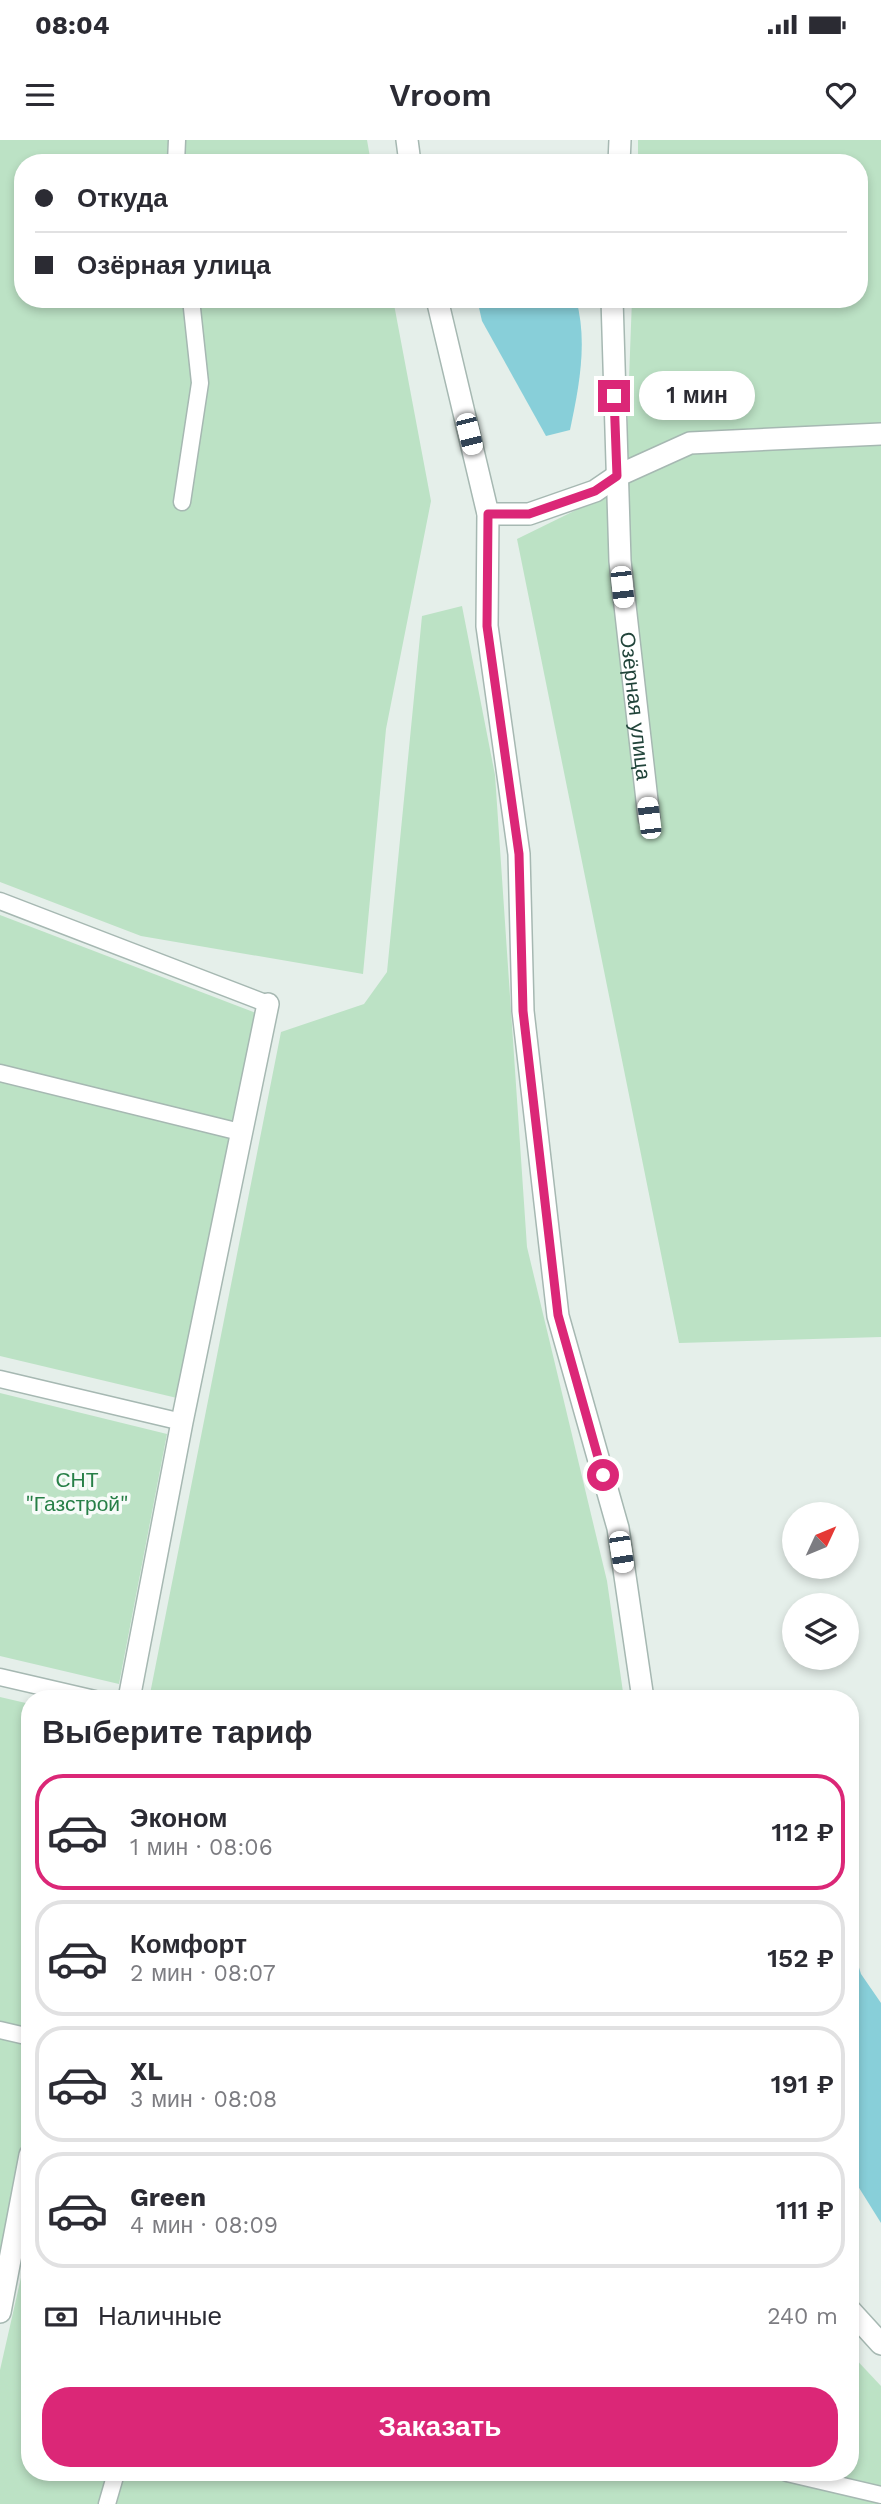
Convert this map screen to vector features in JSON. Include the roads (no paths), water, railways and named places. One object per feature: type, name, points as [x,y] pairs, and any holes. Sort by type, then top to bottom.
[{"type":"street","points":[[439,308],[488,514],[487,626],[519,854],[523,1011],[558,1315],[618,1528],[642,1690]]},
{"type":"street","name":"Озёрная улица","points":[[612,308],[620,561],[649,818]]},
{"type":"street","points":[[488,514],[529,514],[595,491],[617,476],[690,443],[881,434]]},
{"type":"street","points":[[132,1690],[182,1422],[268,1004]]},
{"type":"street","points":[[0,2312],[21,2202]]},
{"type":"street","points":[[859,2320],[881,2344]]},
{"type":"lane","points":[[182,502],[200,383],[192,308]]},
{"type":"lane","points":[[0,901],[268,1004]]},
{"type":"lane","points":[[0,1073],[240,1132]]},
{"type":"lane","points":[[0,1378],[182,1422]]},
{"type":"lane","points":[[0,1677],[56,1690]]},
{"type":"lane","points":[[0,2030],[21,2035]]},
{"type":"lane","points":[[107,2504],[114,2481]]},
{"type":"lane","points":[[821,2481],[881,2495]]},
{"type":"water","points":[[479,308],[578,308],[582,348],[570,430],[546,436],[482,321]]},
{"type":"water","points":[[859,1967],[881,2003],[881,2223],[859,2188]]},
{"type":"park label","name":"СНТ \"Газстрой\"","points":[[77,1491]]}]
